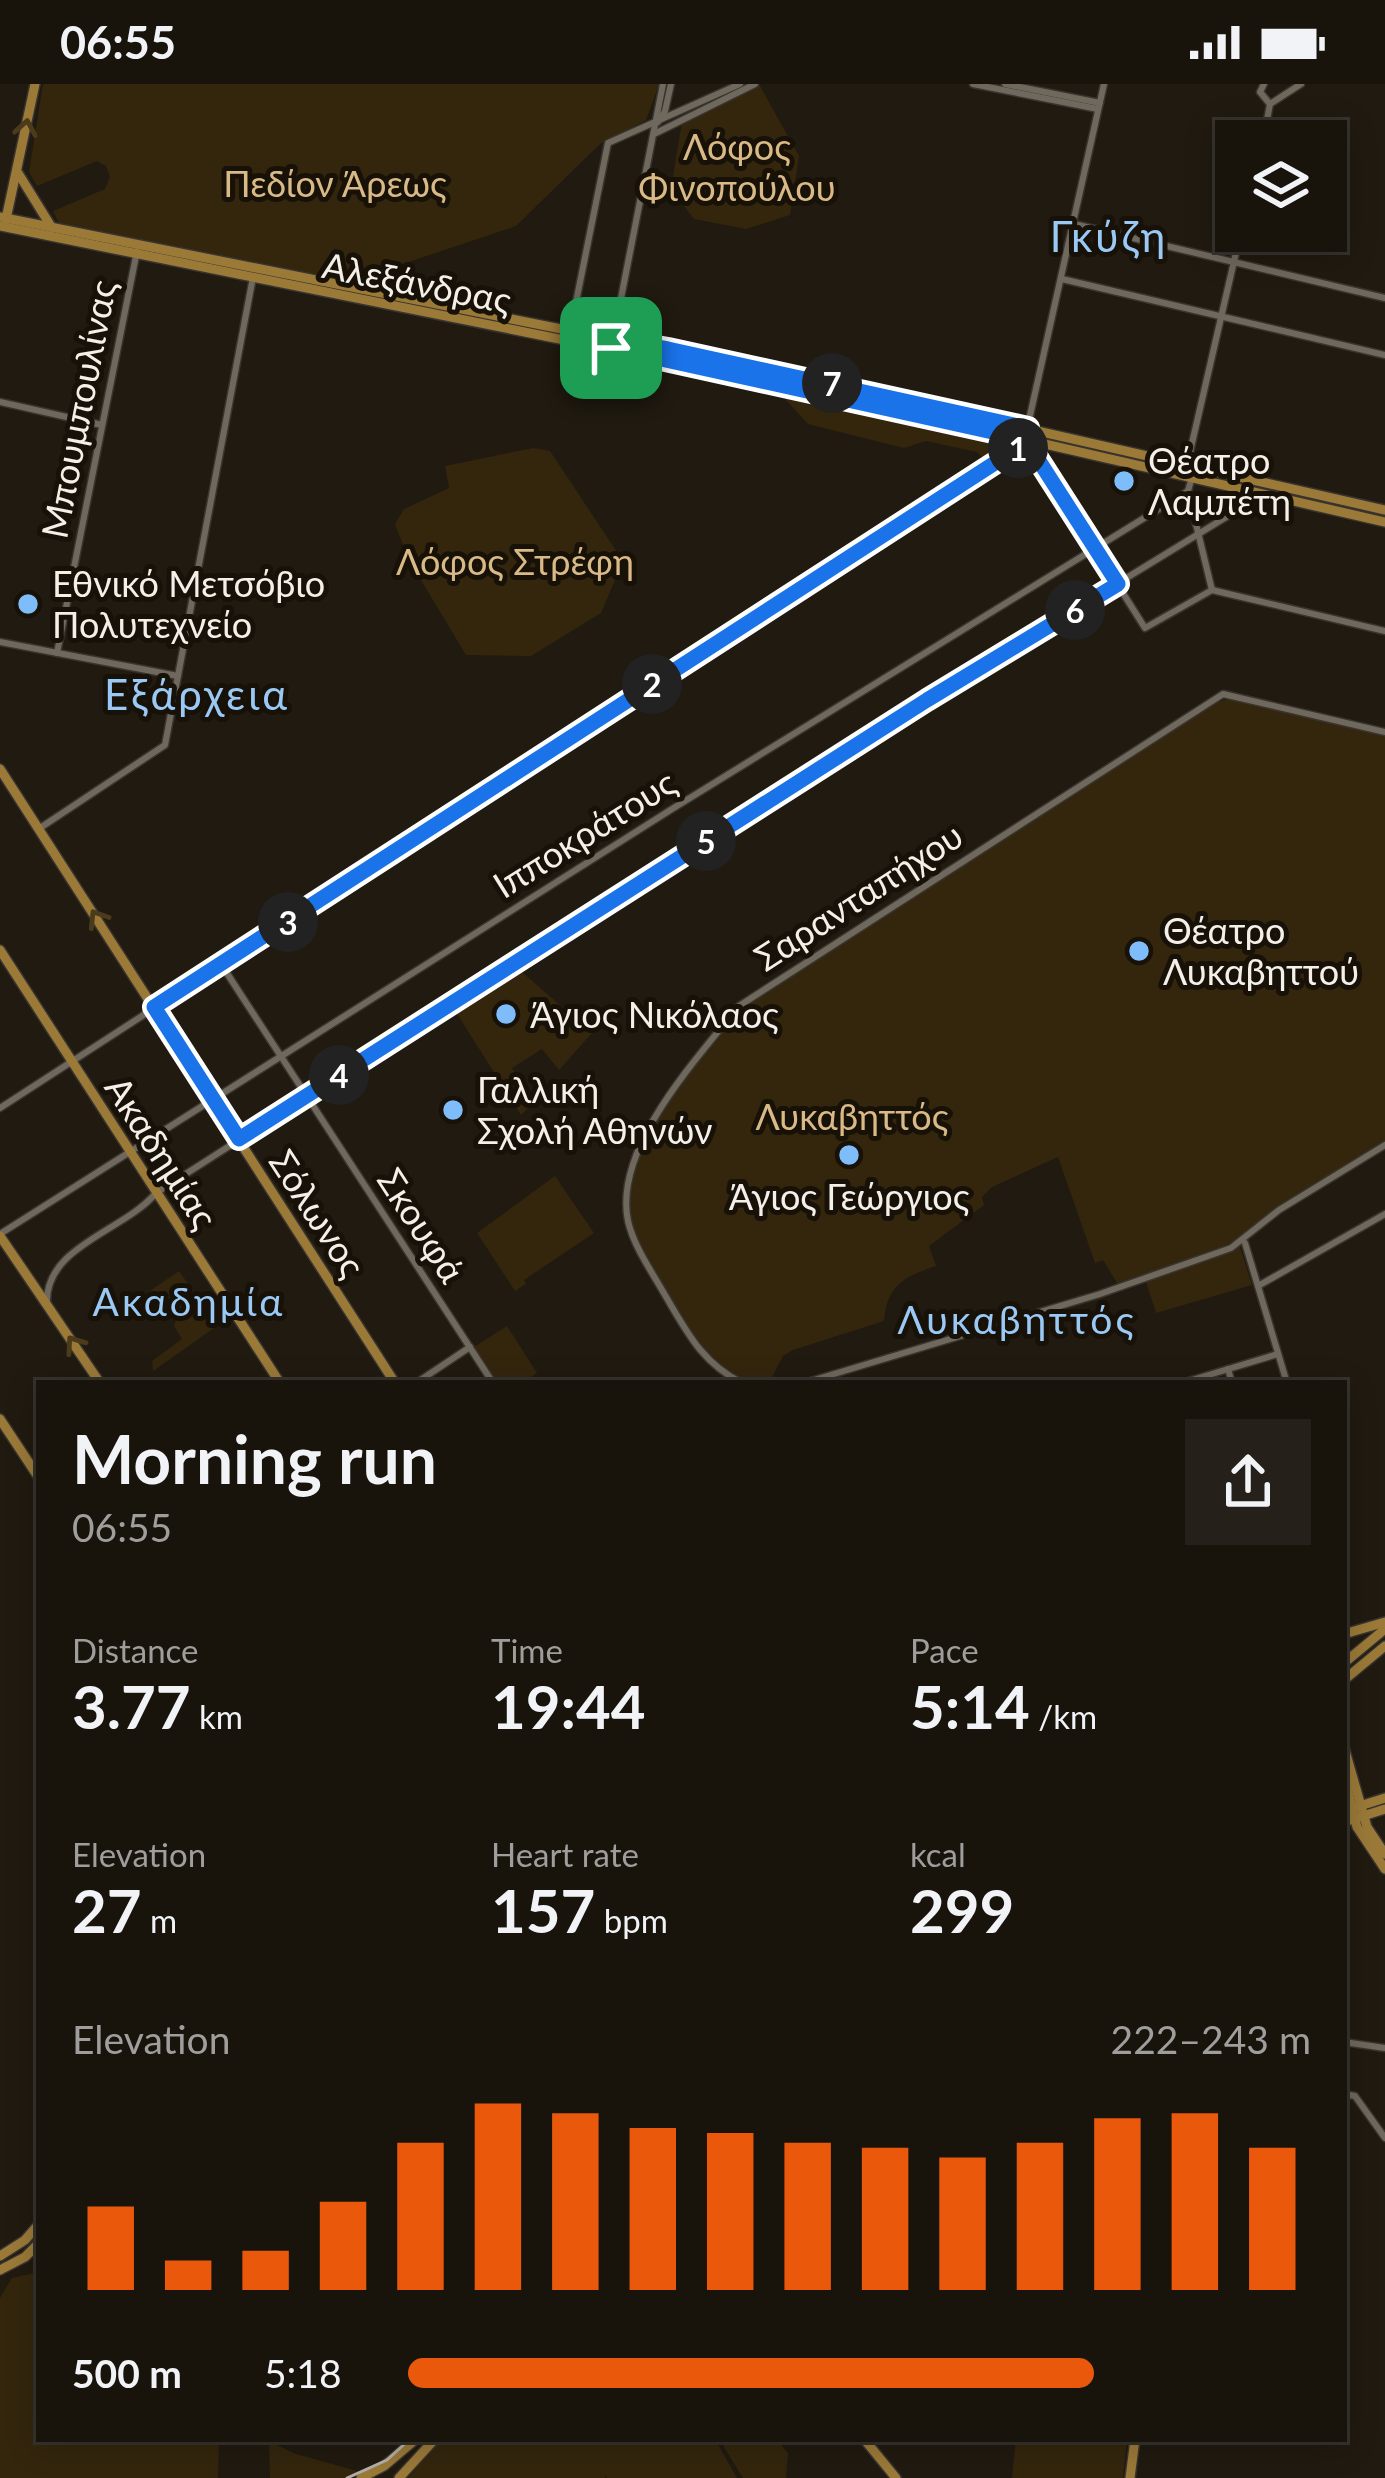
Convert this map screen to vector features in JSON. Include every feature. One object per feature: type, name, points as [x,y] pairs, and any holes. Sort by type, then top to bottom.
[{"type":"main road","points":[[1,223],[18,173],[34,84]]},
{"type":"main road","points":[[18,173],[52,228]]},
{"type":"main road","name":"Αλεξάνδρας","points":[[1,223],[578,342],[612,344]]},
{"type":"main road","name":"Αλεξάνδρας","points":[[1,223],[52,228],[137,249]]},
{"type":"main road","name":"Αλεξάνδρας","points":[[254,273],[568,330],[612,344],[1385,510]]},
{"type":"main road","name":"Αλεξάνδρας","points":[[1026,433],[1058,446],[1385,522]]},
{"type":"main road","points":[[1040,457],[1058,446]]},
{"type":"main road","name":"Σόλωνος","points":[[0,769],[393,1380]]},
{"type":"main road","name":"Ακαδημίας","points":[[0,950],[278,1380]]},
{"type":"main road","points":[[0,1235],[98,1380]]},
{"type":"main road","points":[[0,1419],[36,1473]]},
{"type":"main road","points":[[1347,1633],[1385,1626]]},
{"type":"main road","points":[[1347,1660],[1385,1626]]},
{"type":"main road","points":[[1347,1678],[1385,1646]]},
{"type":"main road","points":[[1347,1769],[1353,1814],[1385,1869]]},
{"type":"main road","points":[[1353,1814],[1385,1798]]},
{"type":"main road","points":[[1353,1814],[1382,1810]]},
{"type":"main road","points":[[1374,1838],[1372,1821],[1382,1810]]},
{"type":"main road","points":[[1353,1814],[1385,1854]]},
{"type":"main road","points":[[6,2267],[36,2227]]},
{"type":"main road","points":[[6,2267],[36,2245]]},
{"type":"main road","points":[[0,2256],[18,2246]]},
{"type":"main road","points":[[361,2478],[412,2442]]},
{"type":"main road","points":[[399,2478],[432,2442]]},
{"type":"main road","points":[[866,2442],[891,2476]]},
{"type":"main road","points":[[1130,2478],[1135,2442]]},
{"type":"street","points":[[654,129],[668,103],[667,84]]},
{"type":"street","points":[[612,344],[667,84]]},
{"type":"street","points":[[654,129],[740,84]]},
{"type":"street","points":[[578,342],[568,330],[608,143],[669,126],[754,84]]},
{"type":"street","points":[[973,84],[1099,106]]},
{"type":"street","points":[[1005,84],[1099,106]]},
{"type":"street","points":[[0,1108],[1009,454],[1026,433],[1104,84]]},
{"type":"street","points":[[1264,84],[1260,92],[1270,104]]},
{"type":"street","points":[[1267,120],[1270,104],[1301,84]]},
{"type":"street","points":[[668,103],[680,113]]},
{"type":"street","points":[[1074,224],[1385,298]]},
{"type":"street","name":"Μπουμπουλίνας","points":[[57,653],[137,249]]},
{"type":"street","points":[[1192,477],[1186,465],[1236,252]]},
{"type":"street","points":[[40,828],[165,745],[254,273]]},
{"type":"street","points":[[1062,279],[1385,355]]},
{"type":"street","points":[[0,402],[102,425]]},
{"type":"street","points":[[1026,433],[1145,628],[1212,590],[1385,631]]},
{"type":"street","points":[[1009,454],[1040,457]]},
{"type":"street","points":[[1204,469],[1192,477],[1188,491],[1212,590]]},
{"type":"street","points":[[47,1306],[48,1282],[56,1266],[134,1214],[156,1192],[911,710],[1254,500],[1252,480]]},
{"type":"street","name":"Ιπποκράτους","points":[[0,1235],[1188,491]]},
{"type":"street","points":[[0,643],[178,676]]},
{"type":"street","name":"Σαρανταπήχου","points":[[738,1380],[701,1354],[630,1228],[626,1188],[640,1147],[680,1080],[739,1006],[1223,694],[1385,732]]},
{"type":"street","name":"Σκουφά","points":[[221,964],[491,1380]]},
{"type":"street","points":[[814,1380],[1103,1293],[1244,1241],[1279,1210],[1385,1145]]},
{"type":"street","points":[[1257,1287],[1385,1214]]},
{"type":"street","points":[[1244,1241],[1286,1380]]},
{"type":"street","points":[[421,1380],[470,1348]]},
{"type":"street","points":[[1192,1380],[1278,1354]]},
{"type":"street","points":[[1228,1369],[1231,1380]]},
{"type":"street","points":[[1347,2042],[1385,2048]]},
{"type":"street","points":[[1347,2095],[1355,2096],[1385,2138]]},
{"type":"green space","name":"Πεδίον Άρεως","points":[[43,84],[659,84],[646,120],[600,144],[516,226],[343,284],[61,227],[53,211],[105,189],[110,177],[106,166],[97,161],[37,186],[29,172]]},
{"type":"green space","name":"Λόφος Φινοπούλου","points":[[759,84],[799,156],[790,215],[746,229],[694,219],[671,189],[682,122]]},
{"type":"green space","points":[[787,392],[1016,443],[986,461],[977,452],[926,441],[904,448],[808,424],[785,399]]},
{"type":"green space","name":"Λόφος Στρέφη","points":[[533,448],[550,451],[623,561],[601,613],[531,656],[466,655],[409,560],[395,524],[404,509],[449,488],[445,466]]},
{"type":"green space","name":"Λυκαβηττός","points":[[1233,698],[1385,734],[1385,1141],[1276,1207],[1241,1239],[1119,1286],[1103,1260],[1095,1263],[1058,1157],[992,1187],[982,1197],[984,1205],[929,1246],[936,1266],[894,1290],[884,1321],[793,1350],[783,1356],[771,1380],[750,1380],[727,1370],[688,1327],[647,1259],[633,1225],[630,1196],[636,1167],[648,1136],[686,1077],[747,1004],[1213,703]]},
{"type":"green space","points":[[515,966],[576,1019],[570,1029],[578,1022],[592,1033],[559,1070],[542,1049],[512,1068],[533,1097],[521,1115],[452,1006]]},
{"type":"green space","points":[[555,1176],[594,1233],[515,1291],[477,1233]]},
{"type":"green space","points":[[1240,1247],[1252,1285],[1156,1313],[1146,1282]]},
{"type":"green space","points":[[179,1271],[217,1326],[153,1371],[152,1361],[182,1339],[174,1326],[178,1314],[167,1300],[144,1310],[137,1300]]},
{"type":"green space","points":[[507,1326],[537,1373],[526,1380],[496,1380],[474,1347]]},
{"type":"green space","points":[[36,2273],[36,2442],[219,2442],[218,2478],[0,2478],[0,2298],[12,2278]]},
{"type":"green space","points":[[269,2442],[364,2473],[348,2478],[270,2478]]},
{"type":"green space","points":[[439,2442],[717,2442],[737,2478],[605,2475],[408,2478]]},
{"type":"green space","points":[[721,2442],[779,2442],[788,2453],[786,2478],[743,2478]]},
{"type":"green space","points":[[1016,2442],[1127,2442],[1123,2478],[1012,2478]]},
{"type":"tram line","points":[[347,2478],[387,2460],[407,2442]]},
{"type":"place","name":"Θέατρο Λαμπέτη","points":[[1124,481]]},
{"type":"place","name":"Εθνικό Μετσόβιο Πολυτεχνείο","points":[[28,604]]},
{"type":"place","name":"Θέατρο Λυκαβηττού","points":[[1139,951]]},
{"type":"place","name":"Άγιος Νικόλαος","points":[[506,1014]]},
{"type":"place","name":"Γαλλική Σχολή Αθηνών","points":[[453,1110]]},
{"type":"place","name":"Άγιος Γεώργιος","points":[[849,1155]]},
{"type":"district","name":"Γκύζη","points":[[1109,236]]},
{"type":"district","name":"Εξάρχεια","points":[[197,694]]},
{"type":"district","name":"Ακαδημία","points":[[189,1301]]},
{"type":"district","name":"Λυκαβηττός","points":[[1017,1319]]},
{"type":"route","points":[[611,348],[613,339],[668,349],[1028,428],[1025,439],[1118,584],[927,700],[239,1139],[154,1007],[1018,448],[1025,439],[611,348]]}]
